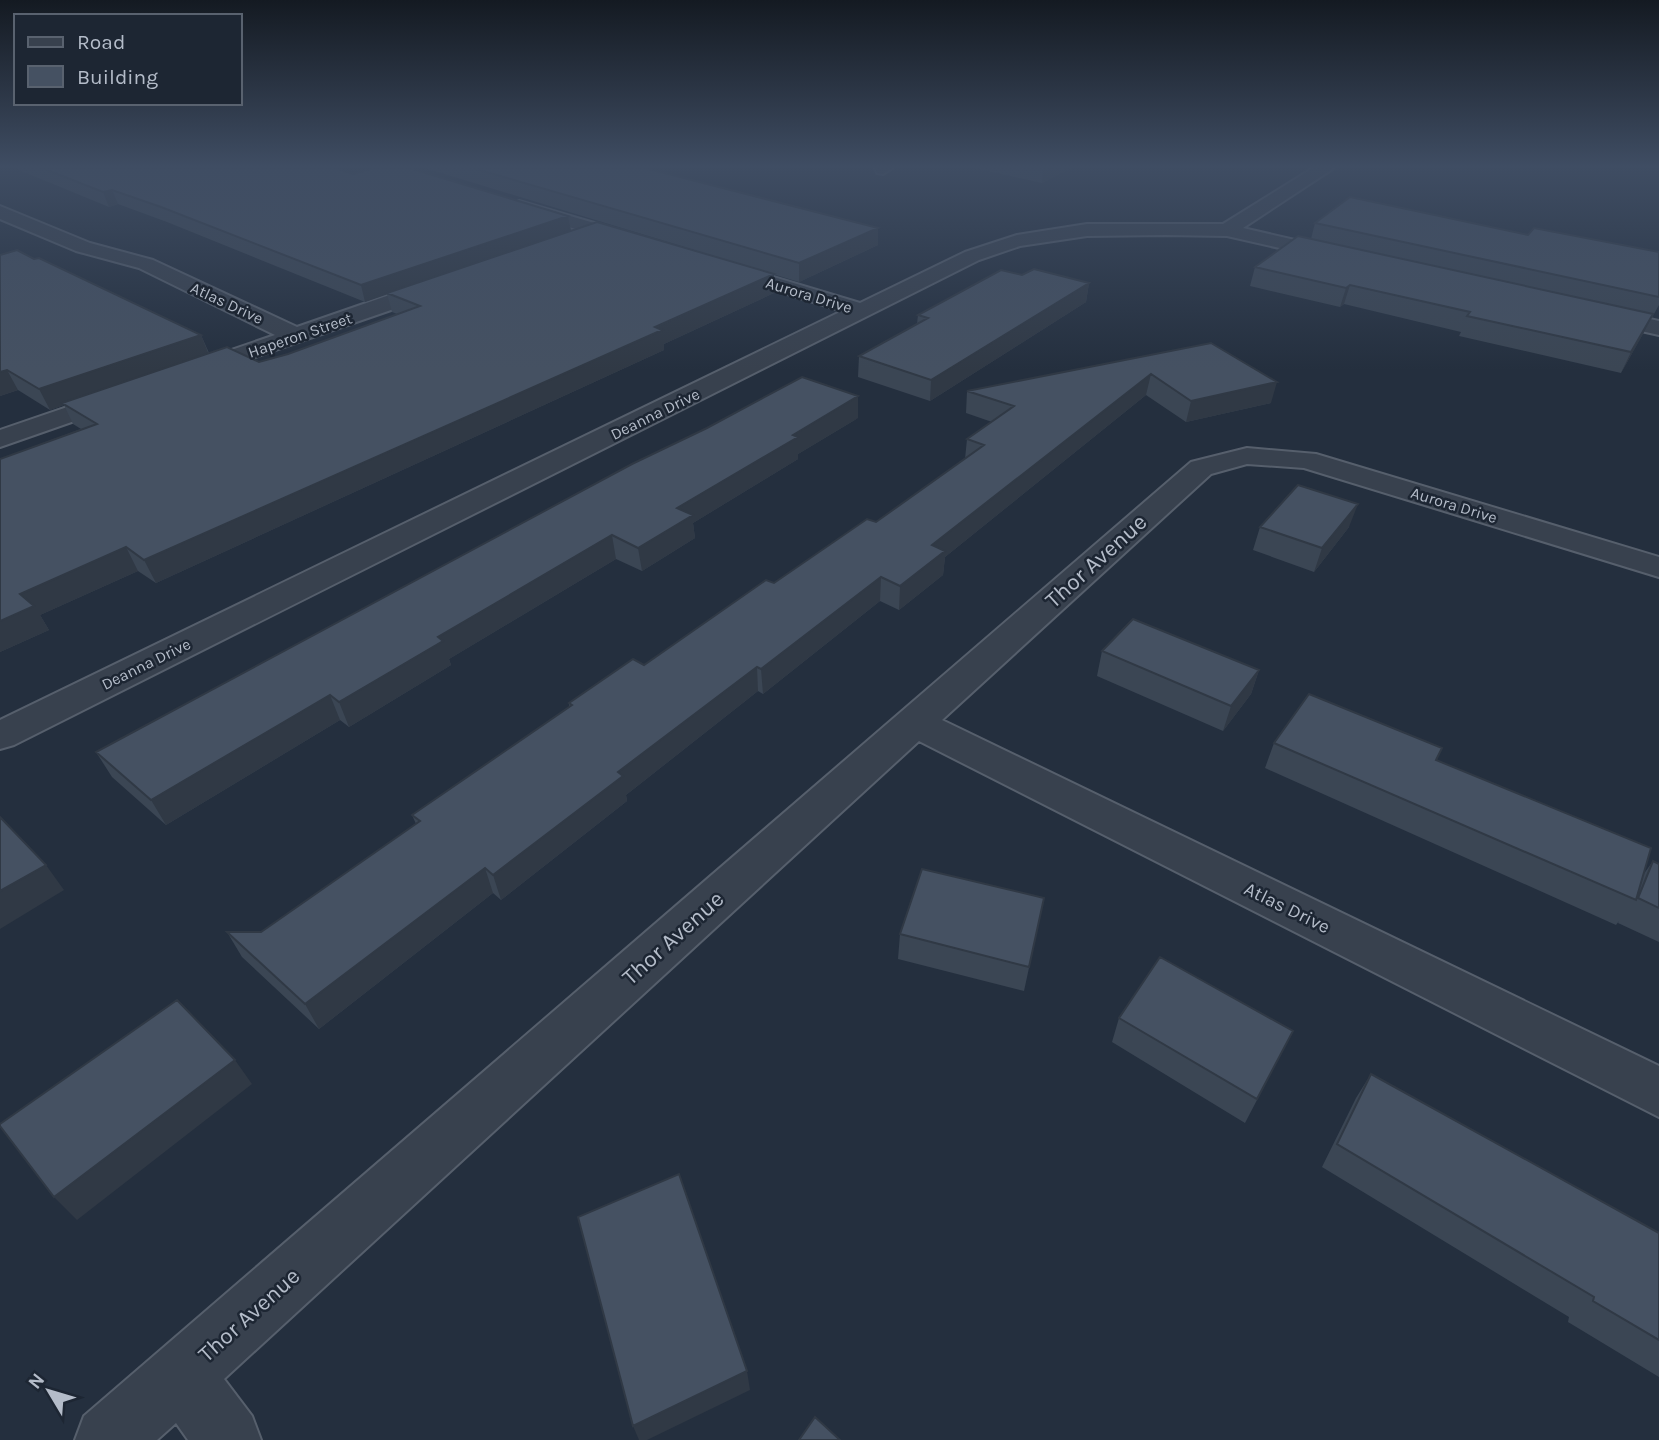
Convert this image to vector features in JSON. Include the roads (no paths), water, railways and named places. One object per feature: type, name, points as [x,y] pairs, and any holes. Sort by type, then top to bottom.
[{"type":"street","name":"Atlas Drive","points":[[55,235],[83,247],[146,264],[296,336]]},
{"type":"street","points":[[560,244],[585,235]]},
{"type":"street","points":[[616,235],[652,246]]},
{"type":"street","name":"Deanna Drive","points":[[0,736],[864,312],[972,256],[1017,241],[1054,235]]},
{"type":"street","name":"Deanna Drive","points":[[1250,235],[1362,261]]},
{"type":"street","name":"Aurora Drive","points":[[705,263],[864,312]]},
{"type":"street","name":"Haperon Street","points":[[167,380],[454,281]]},
{"type":"street","points":[[1578,310],[1659,328]]},
{"type":"street","points":[[0,439],[142,389]]},
{"type":"street","name":"Aurora Drive","points":[[1247,456],[1306,460],[1659,567]]},
{"type":"street","name":"Thor Avenue","points":[[108,1440],[1201,468],[1247,456]]},
{"type":"street","name":"Atlas Drive","points":[[915,723],[1659,1092]]},
{"type":"street","points":[[181,1376],[228,1440]]}]
